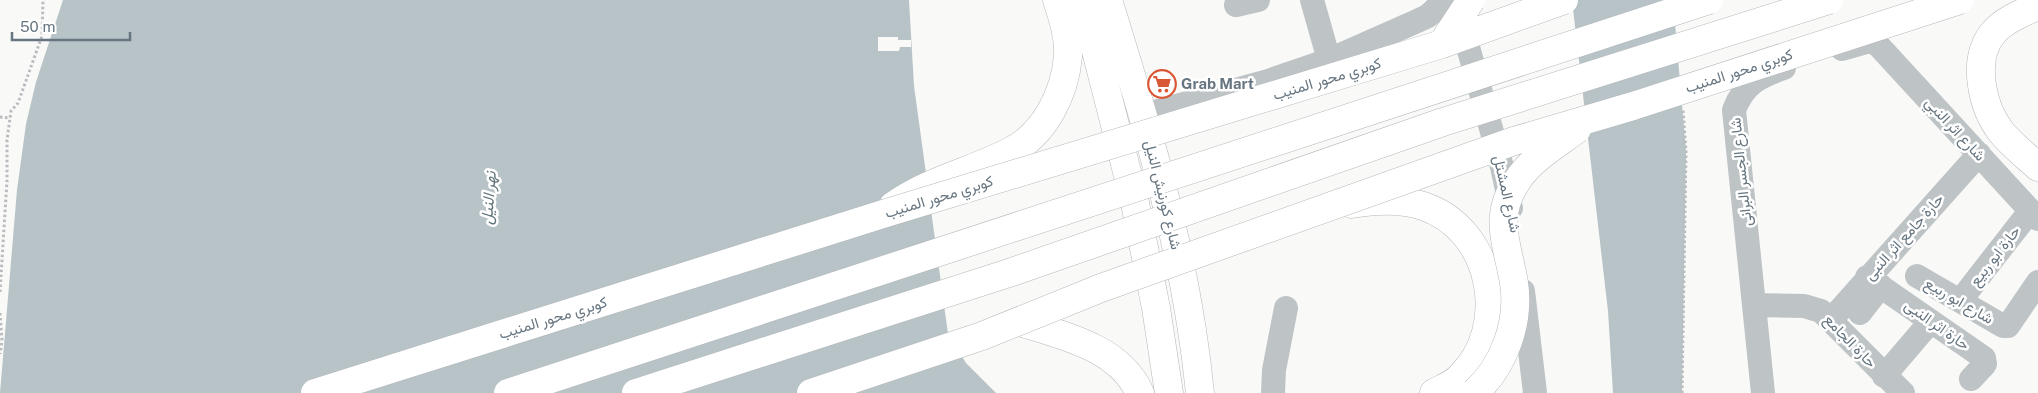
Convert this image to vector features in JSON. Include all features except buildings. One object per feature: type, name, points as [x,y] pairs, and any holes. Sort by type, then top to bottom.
[{"type":"highway","points":[[883,214],[930,184],[1012,151],[1030,139],[1057,100],[1065,78],[1068,55],[1066,32],[1057,0]]},
{"type":"highway","name":"شارع كورنيش النيل","points":[[1082,0],[1135,203],[1156,308],[1169,393]]},
{"type":"highway","name":"شارع كورنيش النيل","points":[[1108,0],[1143,116],[1179,262],[1200,393]]},
{"type":"highway","points":[[1442,44],[1471,0]]},
{"type":"highway","name":"كوبري محور المنيب","points":[[315,393],[883,214],[1442,44],[1564,0]]},
{"type":"highway","points":[[508,393],[1709,0]]},
{"type":"highway","points":[[636,393],[1012,272],[1443,122],[1829,0]]},
{"type":"highway","name":"كوبري محور المنيب","points":[[811,393],[1020,322],[1101,288],[1514,141],[1592,119],[1960,0]]},
{"type":"highway","points":[[2038,6],[2011,18],[1993,33],[1982,53],[1981,66],[1982,89],[1987,106],[2002,132],[2038,167]]},
{"type":"highway","points":[[1474,393],[1490,376],[1500,360],[1513,324],[1515,284],[1502,229],[1508,196],[1526,168],[1592,119]]},
{"type":"highway","points":[[1308,213],[1366,202],[1396,200],[1424,206],[1450,221],[1471,242],[1485,268],[1491,297],[1488,327],[1478,354],[1460,378],[1434,393]]},
{"type":"highway","points":[[1179,262],[1191,281],[1207,323],[1219,393]]},
{"type":"highway","points":[[1020,322],[1097,349],[1120,365],[1140,393]]},
{"type":"street","points":[[1312,0],[1329,60]]},
{"type":"street","points":[[1143,116],[1268,81],[1329,60],[1428,16],[1445,0]]},
{"type":"street","name":"شارع المشتل","points":[[1455,0],[1504,176],[1517,234],[1535,393]]},
{"type":"street","name":"شارع اثر النبي","points":[[1870,41],[1878,45],[2034,215]]},
{"type":"street","name":"شارع الجسر البرانى","points":[[1763,393],[1734,110],[1740,94],[1753,82],[1772,72],[1870,41]]},
{"type":"street","name":"حارة جامع اثر النبى","points":[[1830,321],[1874,282],[1979,154]]},
{"type":"street","name":"حارة ابو ربيع","points":[[1960,301],[2034,215]]},
{"type":"street","name":"شارع ابو ربيع","points":[[1917,276],[2003,326],[2008,326],[2038,282]]},
{"type":"street","points":[[1860,313],[1874,282]]},
{"type":"street","name":"حارة اثر النبى","points":[[1874,282],[1985,359],[1985,364],[1971,379]]},
{"type":"street","points":[[1443,393],[1460,381],[1481,360],[1500,311],[1506,307],[1525,305]]},
{"type":"street","name":"حارة الجامع","points":[[1755,305],[1813,307],[1821,311],[1903,393]]},
{"type":"street","points":[[1273,393],[1274,370],[1286,308]]},
{"type":"street","name":"حارة الجامع","points":[[1884,376],[1931,321]]},
{"type":"path","points":[[0,292],[8,181],[7,140],[10,118],[42,36],[43,0]]},
{"type":"path","points":[[1682,104],[1686,151],[1682,393]]},
{"type":"path","points":[[0,117],[10,118]]},
{"type":"path","points":[[0,313],[0,354]]},
{"type":"water","name":"نهر النيل","points":[[63,0],[909,0],[914,86],[948,334],[966,363],[996,393],[0,393],[17,190],[26,124],[36,82]]},
{"type":"water","points":[[1572,0],[1673,0],[1686,151],[1682,393],[1613,393],[1608,311]]},
{"type":"pier","points":[[878,37],[898,37],[898,40],[911,40],[911,47],[900,47],[899,51],[878,51]]},
{"type":"place","name":"Grab Mart","points":[[1162,84]]}]
